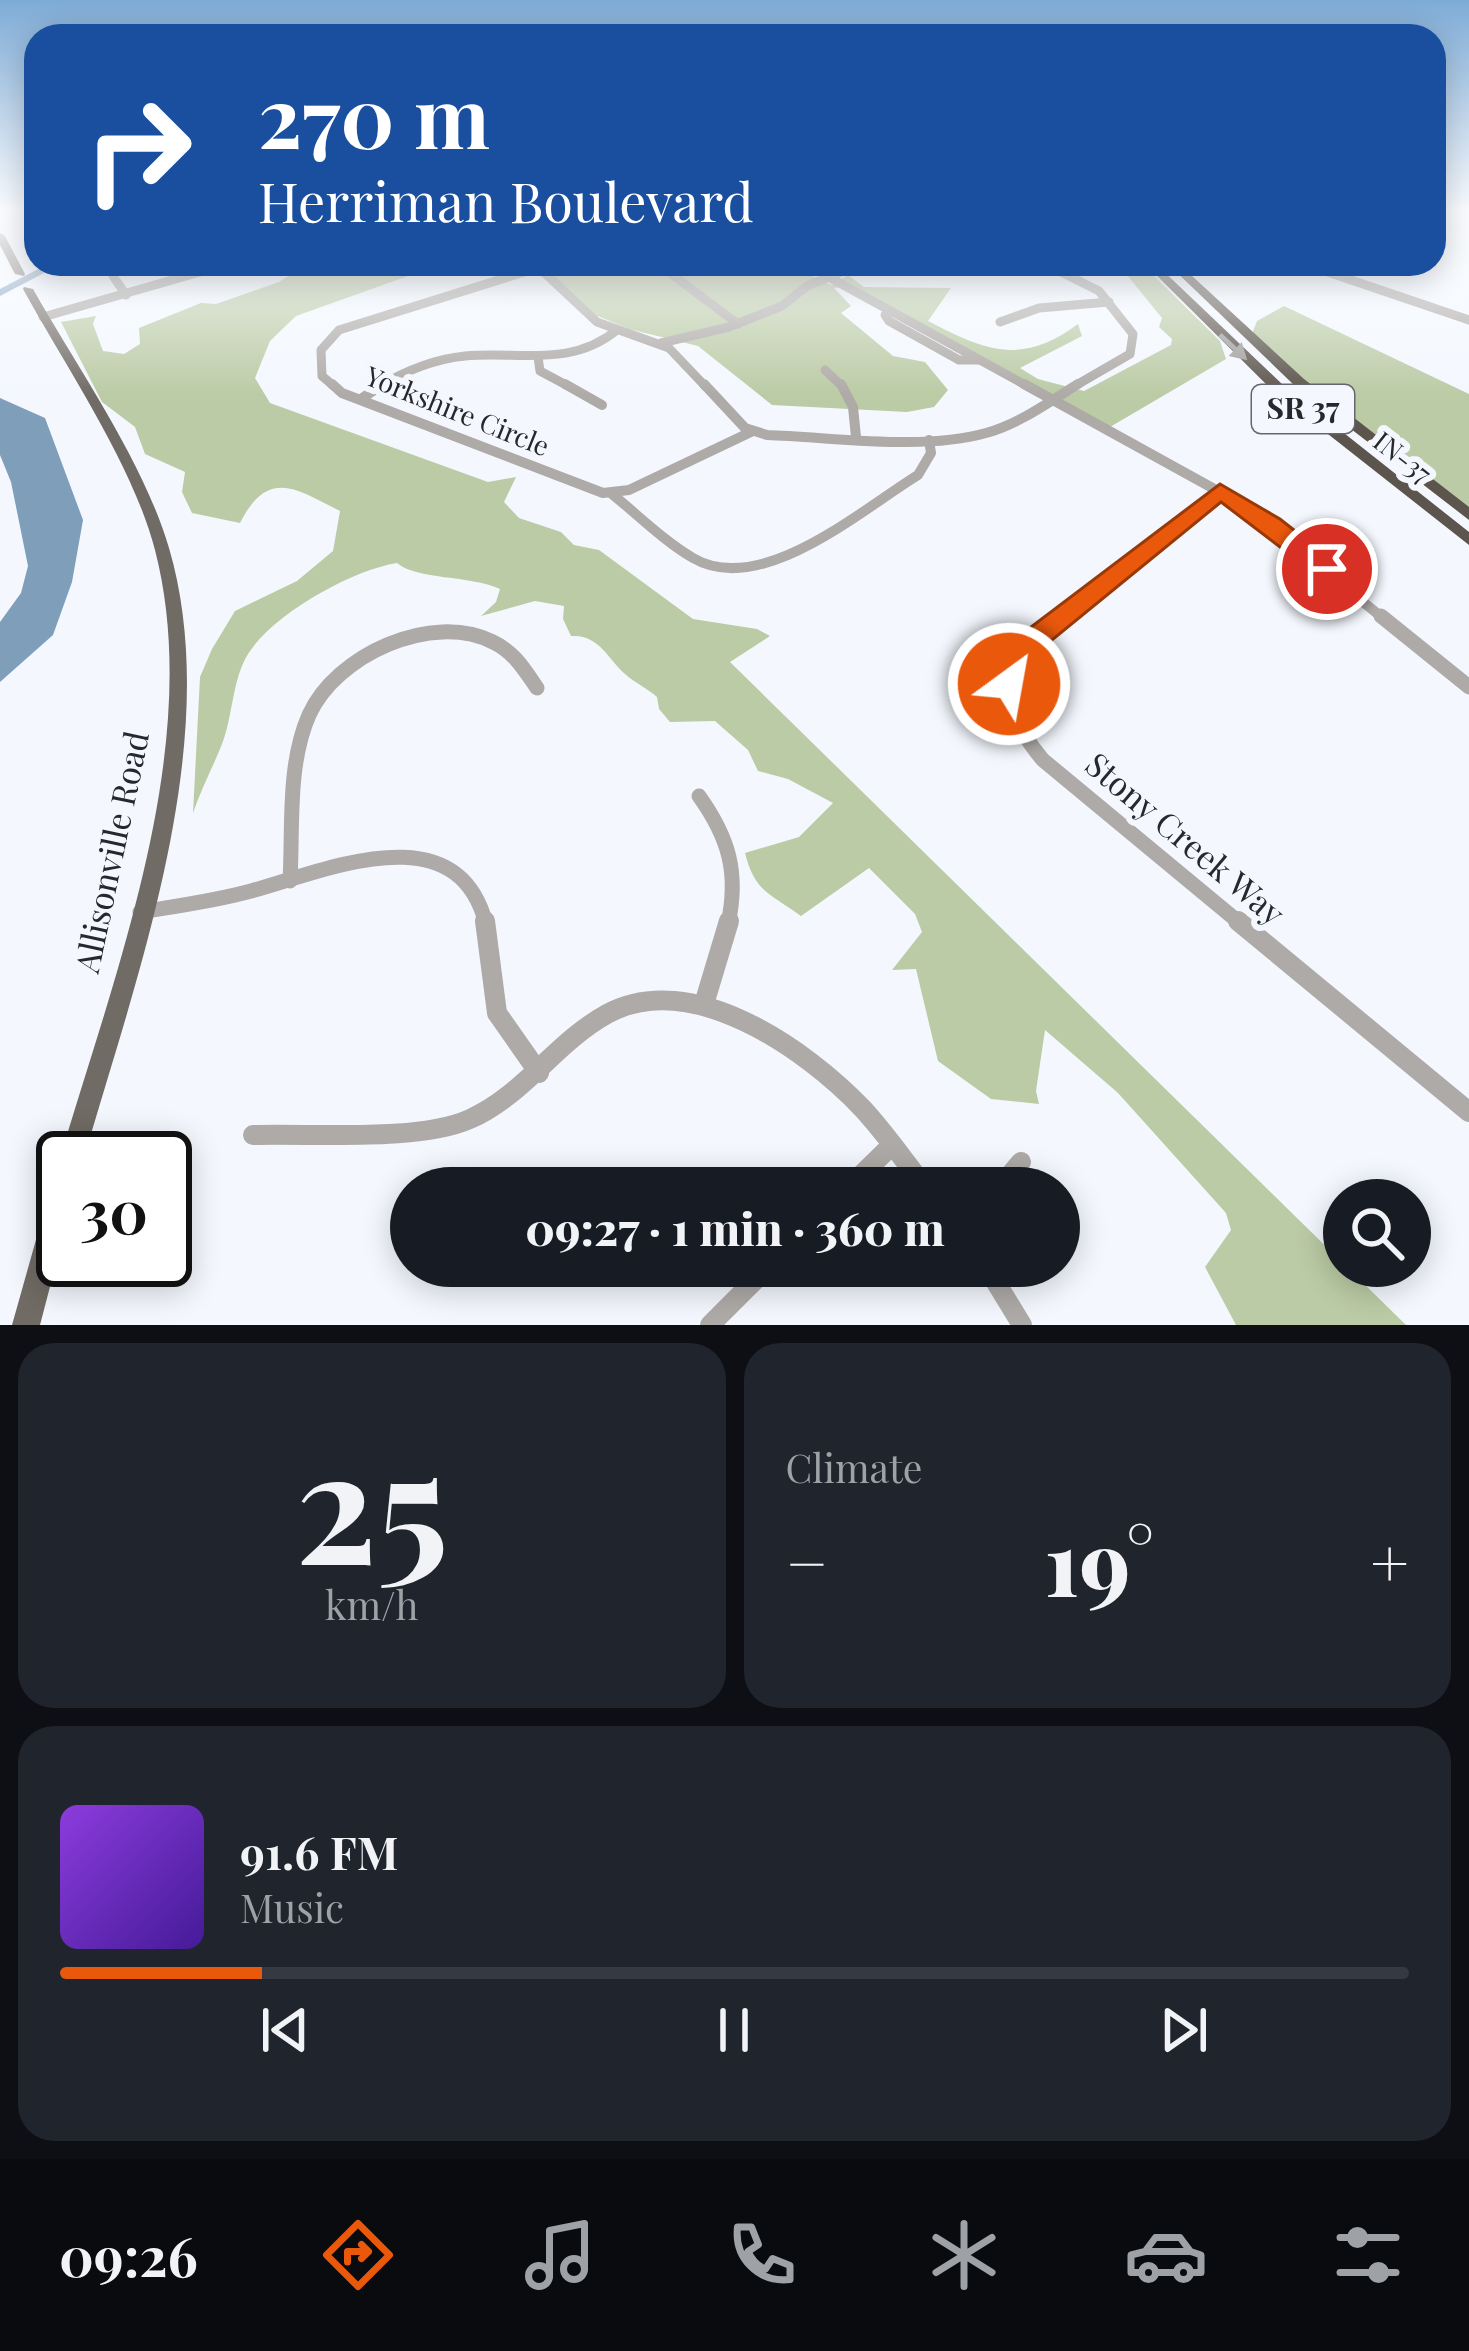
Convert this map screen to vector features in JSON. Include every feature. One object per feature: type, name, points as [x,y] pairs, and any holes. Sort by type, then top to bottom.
[{"type":"highway","name":"IN-37","points":[[1163,276],[1290,398],[1469,540]]},
{"type":"highway","name":"IN-37","points":[[1186,276],[1299,382],[1469,515]]},
{"type":"main road","name":"Allisonville Road","points":[[28,289],[155,528],[174,602],[179,702],[173,766],[140,912],[79,1131]]},
{"type":"main road","points":[[26,1325],[36,1287]]},
{"type":"street","name":"Allisonville Road","points":[[20,274],[28,289]]},
{"type":"street","points":[[113,276],[126,295]]},
{"type":"street","points":[[45,319],[189,276]]},
{"type":"street","name":"Yorkshire Circle","points":[[506,276],[336,332],[323,345],[320,373],[334,389],[458,434],[579,488],[612,494]]},
{"type":"street","points":[[547,276],[593,320],[661,343],[753,431]]},
{"type":"street","points":[[674,276],[738,324]]},
{"type":"street","points":[[661,343],[738,324],[782,306],[807,286],[832,276]]},
{"type":"street","points":[[929,440],[931,453],[917,475],[782,559],[754,569],[726,570],[694,559],[612,494],[734,444],[753,431],[929,440],[996,430],[1122,360],[1133,349],[1133,334],[1109,302],[1072,276]]},
{"type":"street","points":[[1339,276],[1469,320]]},
{"type":"street","points":[[828,277],[1220,491],[1287,536],[1469,687]]},
{"type":"street","points":[[1000,322],[1039,308],[1109,302]]},
{"type":"street","points":[[361,399],[395,376],[434,361],[483,354],[538,358],[586,351],[617,330]]},
{"type":"street","points":[[538,358],[540,370],[602,405]]},
{"type":"street","points":[[825,370],[850,393],[856,409],[856,437]]},
{"type":"street","name":"Stony Creek Way","points":[[1220,491],[1019,654],[1009,684],[1014,717],[1043,760],[1469,1112]]},
{"type":"street","points":[[290,881],[303,731],[314,706],[343,673],[369,656],[421,636],[472,633],[492,637],[520,656],[537,688]]},
{"type":"street","points":[[699,796],[724,828],[735,862],[733,899],[704,1004]]},
{"type":"street","points":[[140,912],[290,881],[385,855],[420,858],[450,870],[465,882],[482,909],[496,1012],[539,1073]]},
{"type":"street","points":[[254,1135],[440,1130],[503,1104],[578,1034],[617,1009],[667,999],[704,1004],[766,1038],[853,1099],[909,1167]]},
{"type":"street","points":[[869,1167],[892,1145]]},
{"type":"street","points":[[1017,1167],[1021,1162]]},
{"type":"street","points":[[710,1325],[748,1287]]},
{"type":"street","points":[[999,1287],[1022,1325]]},
{"type":"green space","points":[[288,276],[408,276],[296,316],[270,341],[255,378],[270,403],[488,482],[516,477],[504,502],[519,518],[561,532],[574,545],[599,550],[693,619],[757,629],[770,636],[730,662],[1323,1244],[1323,1287],[1367,1287],[1406,1325],[1236,1325],[1205,1267],[1231,1230],[1226,1213],[1118,1093],[1045,1030],[1036,1091],[1039,1104],[991,1099],[938,1061],[916,969],[892,970],[922,932],[915,914],[869,868],[801,916],[753,876],[745,853],[799,837],[833,803],[788,779],[758,771],[748,750],[715,721],[670,722],[659,709],[657,697],[625,674],[596,643],[571,636],[563,619],[564,606],[535,601],[481,616],[496,602],[500,589],[417,572],[397,563],[315,596],[276,624],[248,654],[222,744],[193,813],[200,677],[212,649],[235,611],[297,581],[333,551],[340,511],[284,488],[261,495],[240,523],[192,513],[182,492],[185,472],[145,454],[135,427],[102,402],[61,322],[96,316],[93,324],[103,351],[124,354],[140,344],[139,328],[201,303],[216,304]]},
{"type":"green space","points":[[553,276],[813,276],[832,285],[849,276],[864,287],[951,288],[928,321],[986,346],[1003,350],[1039,345],[1078,324],[1082,336],[1020,368],[1038,379],[1084,391],[1171,345],[1172,339],[1159,327],[1162,318],[1128,276],[1154,276],[1220,341],[1226,359],[1110,427],[850,286],[834,288],[851,306],[841,313],[893,356],[925,362],[948,390],[934,407],[907,412],[772,405],[698,346],[629,329],[593,314]]},
{"type":"green space","points":[[1284,306],[1469,394],[1469,512],[1250,339],[1257,321]]},
{"type":"water","points":[[0,398],[45,418],[83,520],[72,582],[53,635],[0,682],[0,622],[21,593],[28,566],[11,482],[0,455]]},
{"type":"waterway","points":[[0,293],[33,276]]},
{"type":"route","points":[[1009,684],[1014,663],[1032,640],[1220,491],[1272,524],[1327,569]]}]
